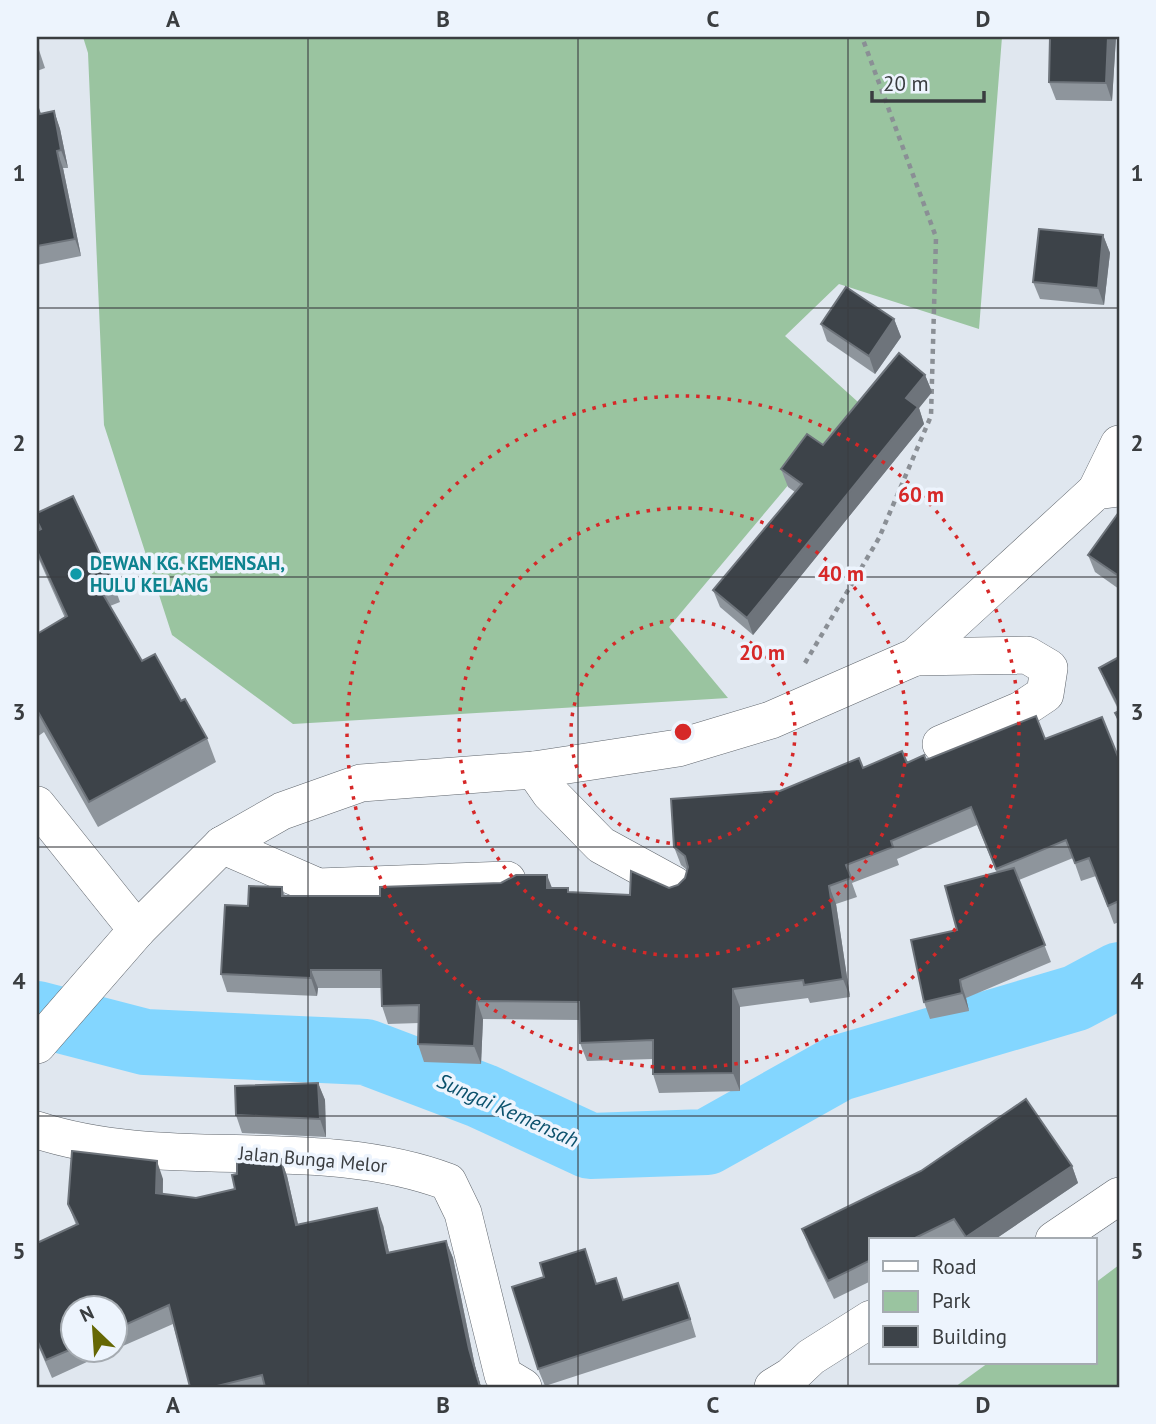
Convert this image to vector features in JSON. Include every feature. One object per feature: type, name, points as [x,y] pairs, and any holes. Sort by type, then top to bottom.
[{"type":"street","points":[[37,1045],[136,930],[222,845],[282,811],[361,783],[534,770],[678,748],[771,720],[915,657],[1107,490],[1119,444]]},
{"type":"street","points":[[915,657],[1027,656],[1049,668],[1045,694],[1021,710],[941,744]]},
{"type":"street","points":[[534,770],[550,793],[601,845],[674,885]]},
{"type":"street","points":[[37,805],[136,930]]},
{"type":"street","points":[[222,845],[318,887],[507,880]]},
{"type":"street","name":"Jalan Bunga Melor","points":[[37,1130],[70,1141],[142,1148],[363,1160],[412,1168],[448,1182],[463,1213],[503,1375],[523,1387]]},
{"type":"street","points":[[1057,1238],[1119,1196]]},
{"type":"street","points":[[773,1387],[791,1376],[811,1357],[869,1320]]},
{"type":"path","points":[[771,720],[879,538],[931,416],[936,237],[862,37]]},
{"type":"green space","points":[[83,37],[1002,37],[979,329],[839,284],[785,336],[858,402],[669,627],[728,698],[293,724],[172,635],[104,425],[88,53]]},
{"type":"green space","points":[[1119,1265],[1119,1387],[955,1387],[987,1364],[1096,1364],[1096,1282]]},
{"type":"building","points":[[1050,37],[1108,37],[1106,83],[1049,82]]},
{"type":"building","points":[[37,105],[40,114],[54,111],[61,150],[57,151],[75,239],[37,246]]},
{"type":"building","points":[[1039,229],[1103,235],[1098,288],[1033,282]]},
{"type":"building","points":[[846,287],[894,319],[869,356],[821,324]]},
{"type":"building","points":[[899,353],[925,375],[906,398],[918,407],[747,618],[713,590],[802,484],[781,469],[807,434],[823,445]]},
{"type":"building","points":[[73,496],[111,577],[97,584],[142,661],[155,654],[181,701],[185,699],[207,738],[89,802],[37,710],[37,634],[67,616],[37,551],[37,531],[41,529],[37,513]]},
{"type":"building","points":[[1119,512],[1119,576],[1088,555]]},
{"type":"building","points":[[1119,657],[1119,707],[1099,668]]},
{"type":"building","points":[[1036,716],[1045,739],[1102,717],[1119,759],[1119,901],[1108,906],[1089,858],[1075,863],[1066,840],[996,869],[971,807],[891,841],[893,847],[846,865],[851,878],[829,886],[843,979],[804,985],[803,980],[733,989],[733,1073],[653,1074],[653,1040],[580,1043],[579,1002],[477,1001],[474,1046],[418,1044],[419,1005],[382,1006],[381,970],[311,970],[311,978],[221,974],[225,905],[248,906],[249,886],[282,887],[282,896],[380,896],[380,887],[501,883],[516,875],[547,875],[547,888],[568,888],[568,892],[630,895],[631,871],[669,888],[678,885],[685,878],[688,867],[685,856],[674,847],[671,799],[780,791],[859,758],[863,768],[902,751],[907,763],[924,755],[926,760]]},
{"type":"building","points":[[1014,868],[1045,945],[960,980],[962,993],[924,1002],[911,940],[957,930],[945,886]]},
{"type":"building","points":[[318,1083],[320,1119],[236,1115],[235,1086]]},
{"type":"building","points":[[1026,1099],[1072,1166],[966,1237],[954,1219],[915,1238],[869,1238],[869,1261],[828,1281],[802,1229],[921,1171]]},
{"type":"building","points":[[72,1151],[157,1161],[156,1193],[196,1198],[235,1189],[232,1175],[237,1174],[237,1157],[281,1159],[296,1225],[377,1208],[387,1253],[446,1241],[480,1387],[265,1387],[262,1375],[213,1387],[190,1387],[169,1305],[130,1323],[130,1294],[60,1294],[60,1354],[46,1360],[37,1340],[37,1243],[78,1224],[68,1204]]},
{"type":"building","points":[[585,1249],[596,1284],[616,1278],[623,1300],[678,1283],[690,1319],[538,1369],[512,1287],[544,1277],[540,1263]]},
{"type":"waterway","name":"Sungai Kemensah","points":[[37,1014],[145,1042],[366,1052],[482,1096],[590,1146],[707,1142],[839,1068],[1076,998],[1119,975]]},
{"type":"place","name":"DEWAN KG. KEMENSAH, HULU KELANG","points":[[76,574]]}]
